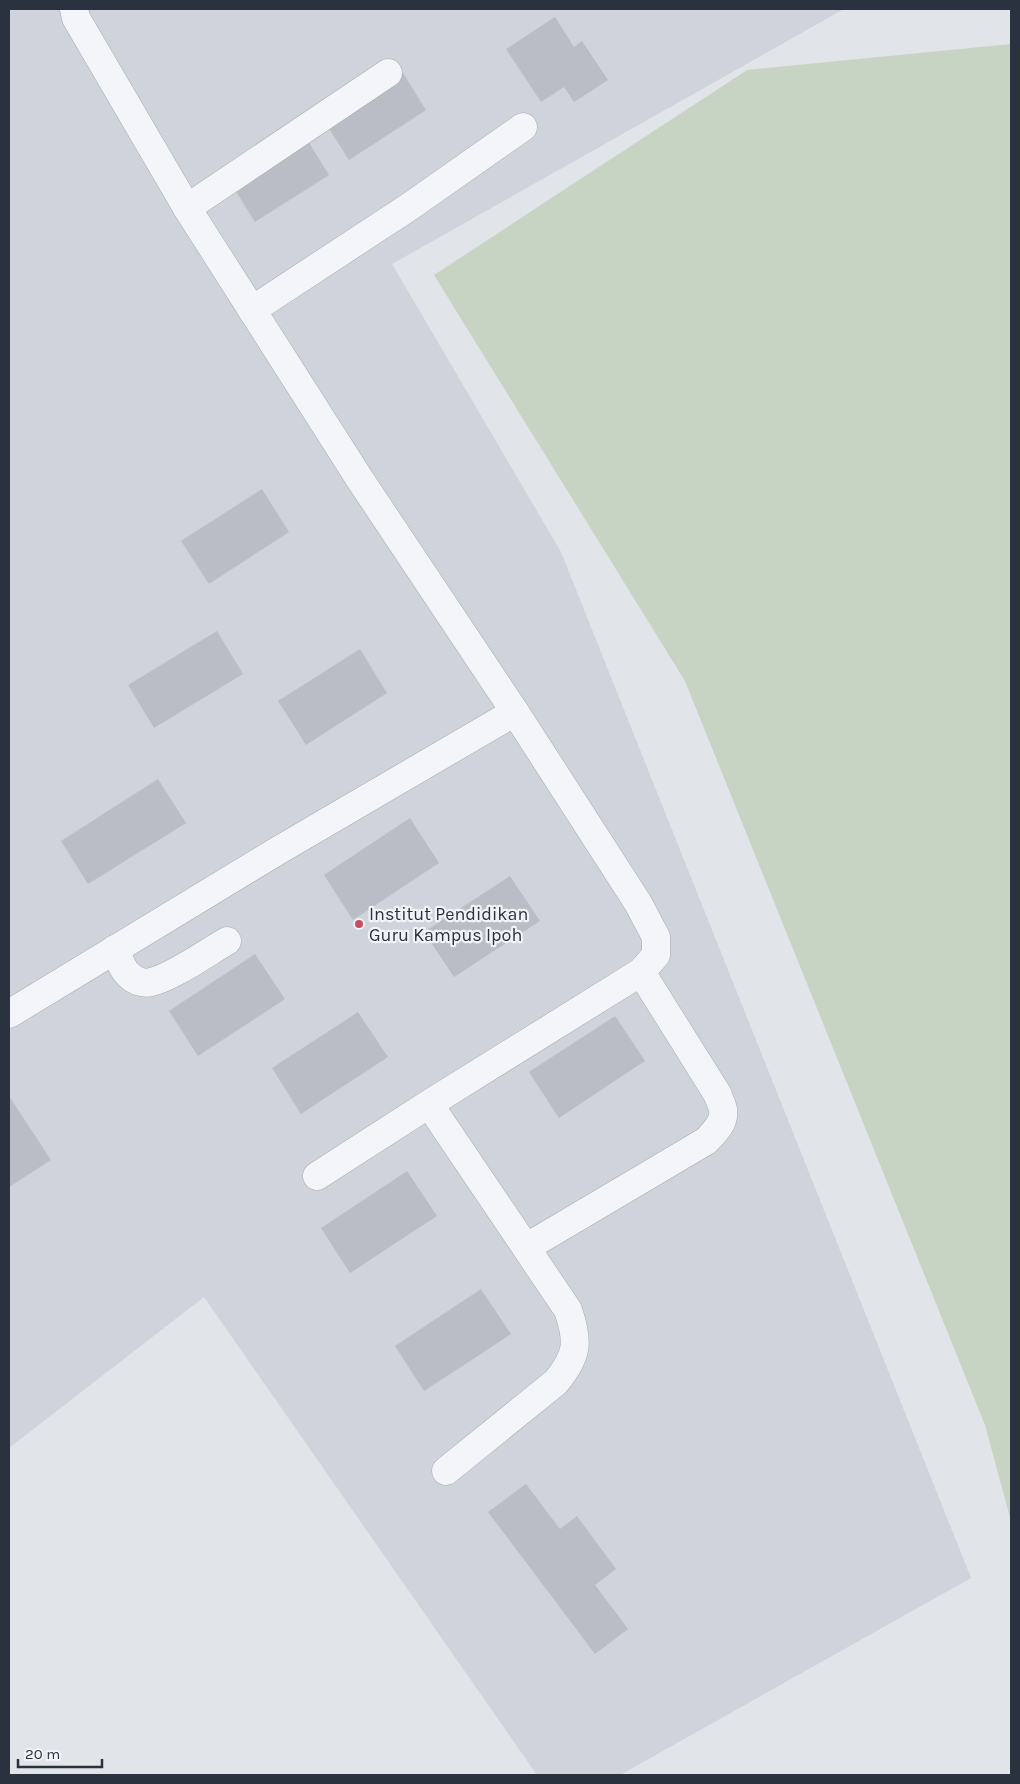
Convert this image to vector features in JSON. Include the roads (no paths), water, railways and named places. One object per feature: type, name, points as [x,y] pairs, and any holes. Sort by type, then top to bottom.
[{"type":"lane","points":[[74,9],[76,18],[187,208],[359,478],[515,712],[638,903],[656,937],[656,955],[641,972],[317,1176]]},
{"type":"lane","points":[[187,208],[388,73]]},
{"type":"lane","points":[[252,310],[409,207],[523,127]]},
{"type":"lane","points":[[9,1014],[287,845],[515,712]]},
{"type":"lane","points":[[116,949],[123,968],[129,976],[139,982],[151,982],[167,976],[227,941]]},
{"type":"lane","points":[[527,1247],[706,1141],[716,1132],[722,1121],[724,1111],[718,1095],[641,972]]},
{"type":"lane","points":[[429,1104],[568,1310],[574,1329],[574,1352],[567,1368],[556,1382],[446,1471]]},
{"type":"place","name":"Institut Pendidikan Guru Kampus Ipoh","points":[[359,924]]}]
